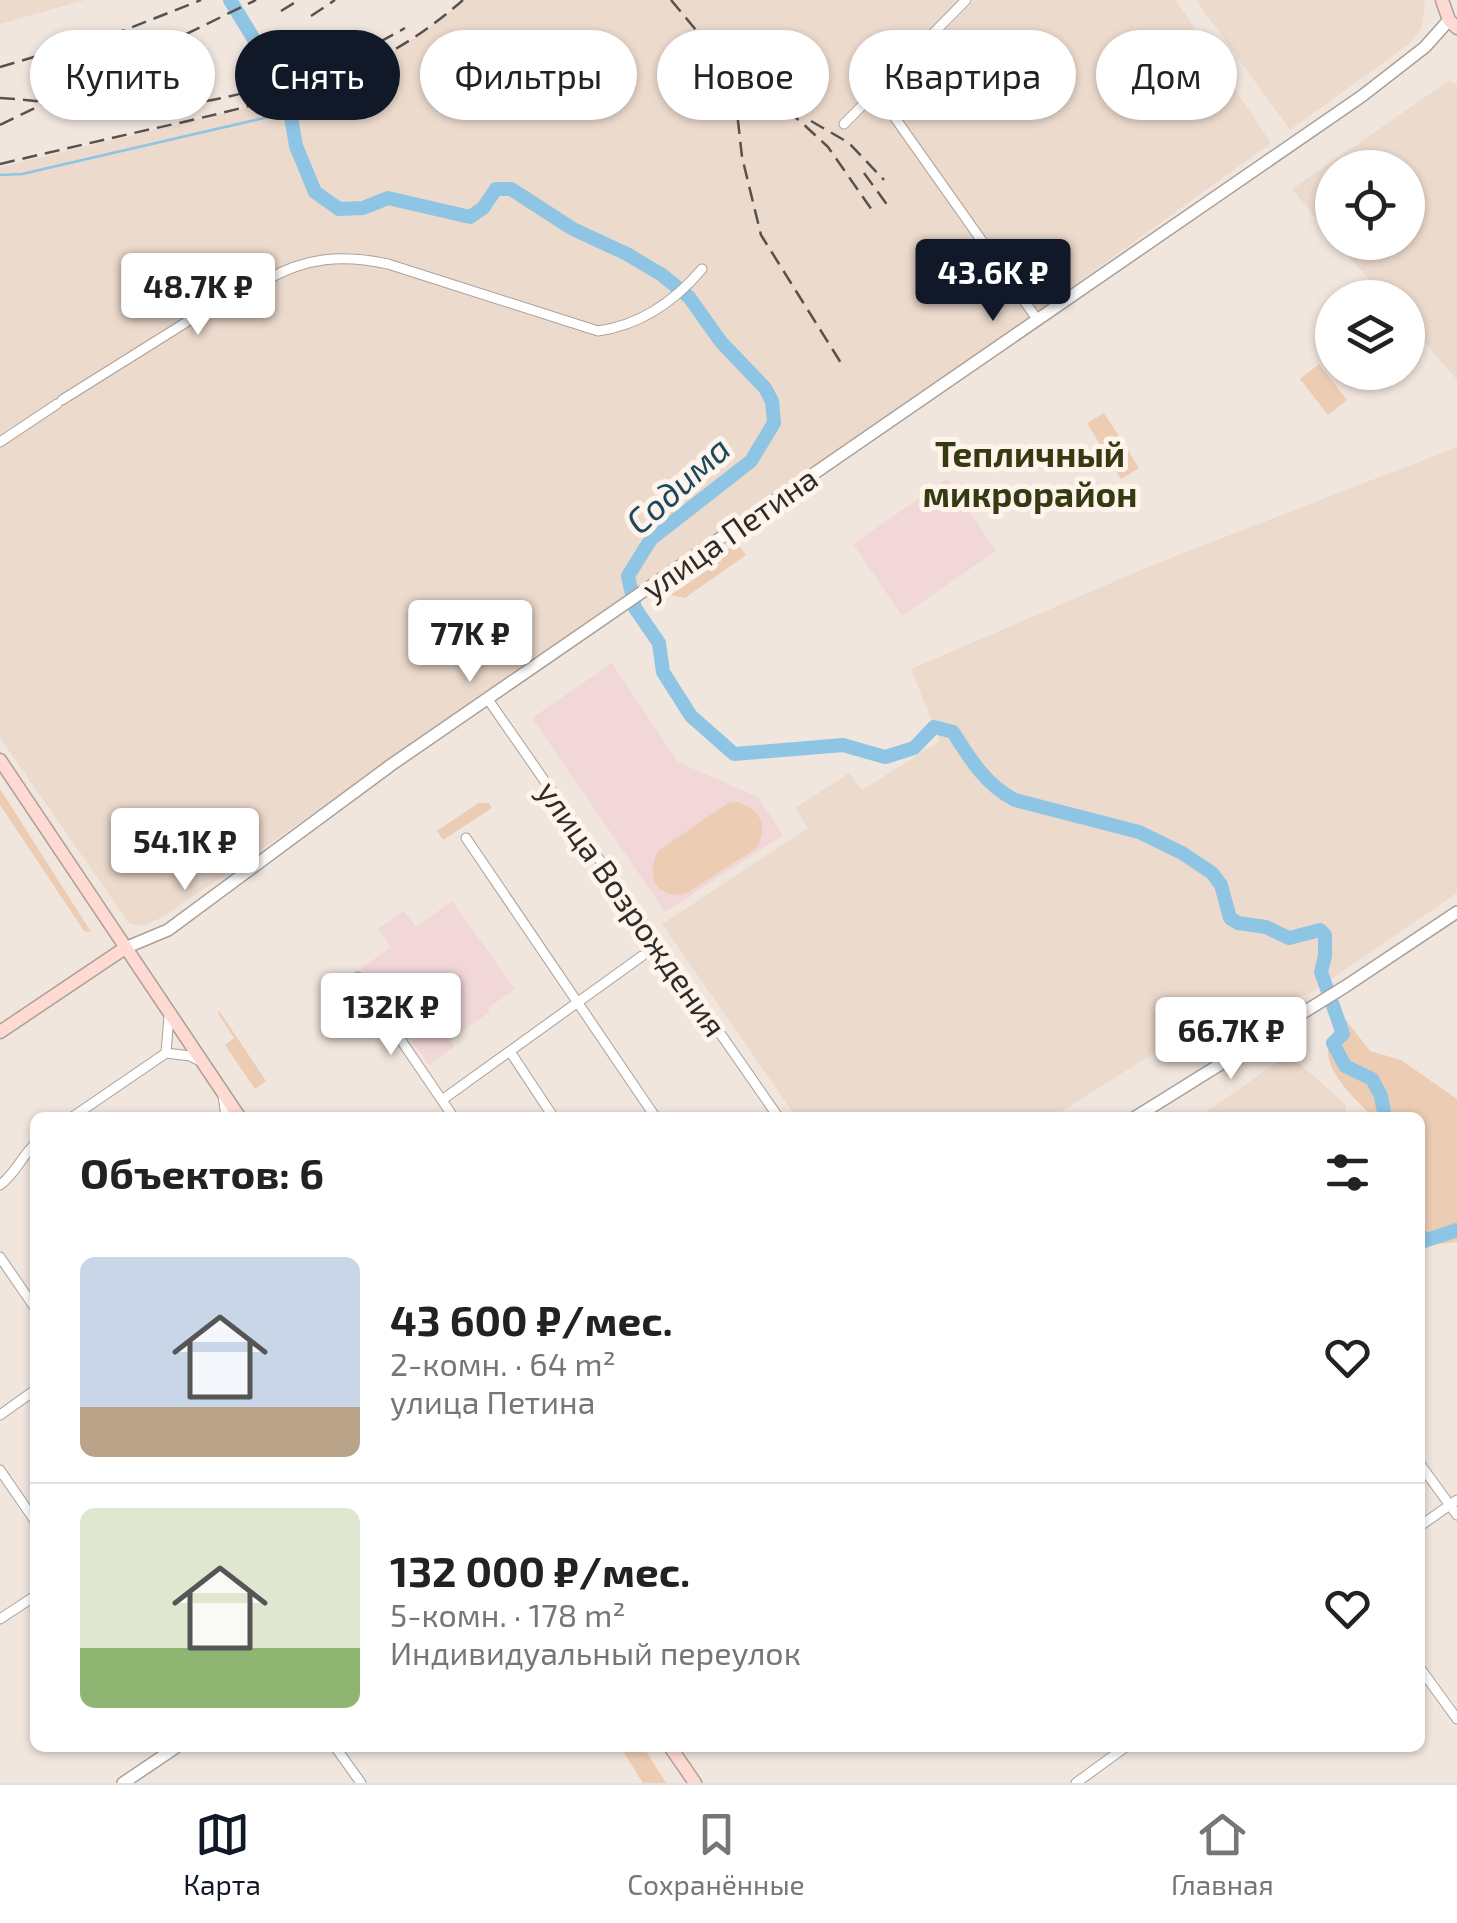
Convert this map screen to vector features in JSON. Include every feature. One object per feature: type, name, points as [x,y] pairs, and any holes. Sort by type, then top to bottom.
[{"type":"main road","points":[[1442,0],[1454,20]]},
{"type":"main road","points":[[0,760],[236,1112]]},
{"type":"main road","name":"улица Петина","points":[[0,1032],[124,948]]},
{"type":"main road","points":[[674,1752],[695,1783]]},
{"type":"street","points":[[936,30],[966,0]]},
{"type":"street","name":"улица Петина","points":[[124,948],[179,922],[487,698],[1362,96],[1454,20]]},
{"type":"street","points":[[844,124],[849,119]]},
{"type":"street","points":[[897,120],[1037,318]]},
{"type":"street","points":[[0,442],[209,308],[230,304],[288,268],[317,259],[362,258],[388,264],[598,332],[638,321],[676,296],[702,269]]},
{"type":"street","name":"улица Возрождения","points":[[487,698],[774,1112]]},
{"type":"street","points":[[466,838],[652,1112]]},
{"type":"street","points":[[1152,1112],[1457,912]]},
{"type":"street","points":[[442,1100],[642,956]]},
{"type":"street","points":[[358,977],[450,1112]]},
{"type":"street","points":[[166,1053],[169,1014]]},
{"type":"street","points":[[81,1112],[166,1053],[202,1062]]},
{"type":"street","points":[[511,1053],[550,1112]]},
{"type":"street","points":[[222,1092],[225,1112]]},
{"type":"street","points":[[0,1185],[14,1174],[30,1149]]},
{"type":"street","points":[[0,1257],[30,1301]]},
{"type":"street","points":[[0,1415],[30,1394]]},
{"type":"street","points":[[0,1470],[30,1514]]},
{"type":"street","points":[[1425,1470],[1453,1502],[1457,1514]]},
{"type":"street","points":[[1425,1522],[1453,1502]]},
{"type":"street","points":[[0,1620],[30,1599]]},
{"type":"street","points":[[1425,1675],[1457,1719]]},
{"type":"street","points":[[122,1783],[168,1752]]},
{"type":"street","points":[[339,1752],[361,1783]]},
{"type":"street","points":[[1076,1783],[1119,1752]]},
{"type":"shaded area","points":[[0,0],[85,0],[0,24]]},
{"type":"shaded area","points":[[465,0],[959,0],[930,30],[849,30],[849,112],[841,120],[849,127],[856,120],[892,120],[1031,318],[163,917],[142,926],[129,923],[0,738],[0,167],[196,120],[215,120],[215,115],[235,111],[235,120],[400,120],[400,48],[420,35],[420,120],[637,120],[637,30],[427,30]]},
{"type":"shaded area","points":[[975,0],[1176,0],[1196,30],[1096,30],[1096,120],[1237,120],[1237,92],[1271,143],[1037,312],[902,120],[1076,120],[1076,30],[945,30]]},
{"type":"shaded area","points":[[1196,0],[1424,0],[1421,29],[1409,44],[1290,130],[1237,57],[1237,30],[1218,30]]},
{"type":"shaded area","points":[[1450,80],[1457,86],[1457,380],[1425,343],[1425,280],[1370,280],[1352,260],[1425,260],[1425,150],[1349,150]]},
{"type":"shaded area","points":[[1315,173],[1315,217],[1292,189]]},
{"type":"shaded area","points":[[1315,367],[1315,390],[1339,390],[1347,400],[1328,415],[1300,379]]},
{"type":"shaded area","points":[[1104,413],[1139,468],[1121,479],[1087,423]]},
{"type":"shaded area","points":[[1457,447],[1457,893],[1309,994],[1200,1024],[1061,1112],[793,1112],[662,924],[808,828],[795,808],[849,773],[862,790],[940,741],[911,669],[1150,566]]},
{"type":"shaded area","points":[[947,479],[996,551],[902,616],[853,544]]},
{"type":"shaded area","points":[[737,543],[746,555],[685,598],[671,595],[721,561],[723,553]]},
{"type":"shaded area","points":[[612,663],[678,762],[758,797],[783,835],[665,912],[532,718]]},
{"type":"shaded area","points":[[0,789],[91,932],[84,931],[0,805]]},
{"type":"shaded area","points":[[738,802],[760,819],[762,832],[757,848],[685,894],[674,895],[660,889],[653,876],[658,851],[728,803]]},
{"type":"shaded area","points":[[478,803],[489,803],[492,808],[443,840],[437,831]]},
{"type":"shaded area","points":[[452,901],[515,989],[450,1040],[454,1047],[429,1065],[360,969],[391,947],[378,929],[404,911],[416,927]]},
{"type":"shaded area","points":[[220,1012],[266,1081],[255,1089],[225,1045],[234,1038]]},
{"type":"shaded area","points":[[1346,1020],[1370,1051],[1401,1060],[1457,1099],[1457,1242],[1425,1245],[1425,1112],[1368,1112],[1334,1071],[1328,1045]]},
{"type":"shaded area","points":[[1289,1054],[1345,1104],[1346,1112],[1206,1112]]},
{"type":"shaded area","points":[[624,1752],[647,1752],[666,1783],[643,1783]]},
{"type":"waterway","name":"Содима","points":[[230,0],[282,85],[296,146],[315,192],[339,209],[363,208],[388,198],[470,217],[483,208],[496,189],[511,189],[573,229],[662,275],[689,297],[721,342],[765,388],[772,401],[774,423],[751,461],[651,539],[628,576],[635,608],[659,643],[663,672],[691,716],[734,754],[843,745],[885,757],[914,748],[934,727],[953,732],[987,779],[1015,800],[1139,832],[1212,873],[1221,885],[1230,918],[1238,923],[1266,927],[1289,938],[1320,930],[1325,935],[1321,972],[1343,1034],[1333,1043],[1345,1066],[1372,1079],[1384,1112]]},
{"type":"waterway","points":[[0,175],[22,174],[255,120]]},
{"type":"waterway","name":"Содима","points":[[1425,1241],[1457,1230]]},
{"type":"railway","points":[[0,67],[125,30],[201,0]]},
{"type":"railway","points":[[0,125],[256,0]]},
{"type":"railway","points":[[281,11],[299,0]]},
{"type":"railway","points":[[311,16],[335,0]]},
{"type":"railway","points":[[0,164],[219,114],[329,81],[398,48],[463,0]]},
{"type":"railway","points":[[671,0],[716,54],[828,147],[874,213]]},
{"type":"railway","points":[[0,98],[137,108],[205,101],[310,72],[405,28]]},
{"type":"railway","points":[[738,120],[742,157],[761,235],[841,363]]},
{"type":"railway","points":[[811,121],[849,143],[884,180]]},
{"type":"railway","points":[[864,173],[888,206]]},
{"type":"district","name":"Тепличный микрорайон","points":[[1030,473]]}]
